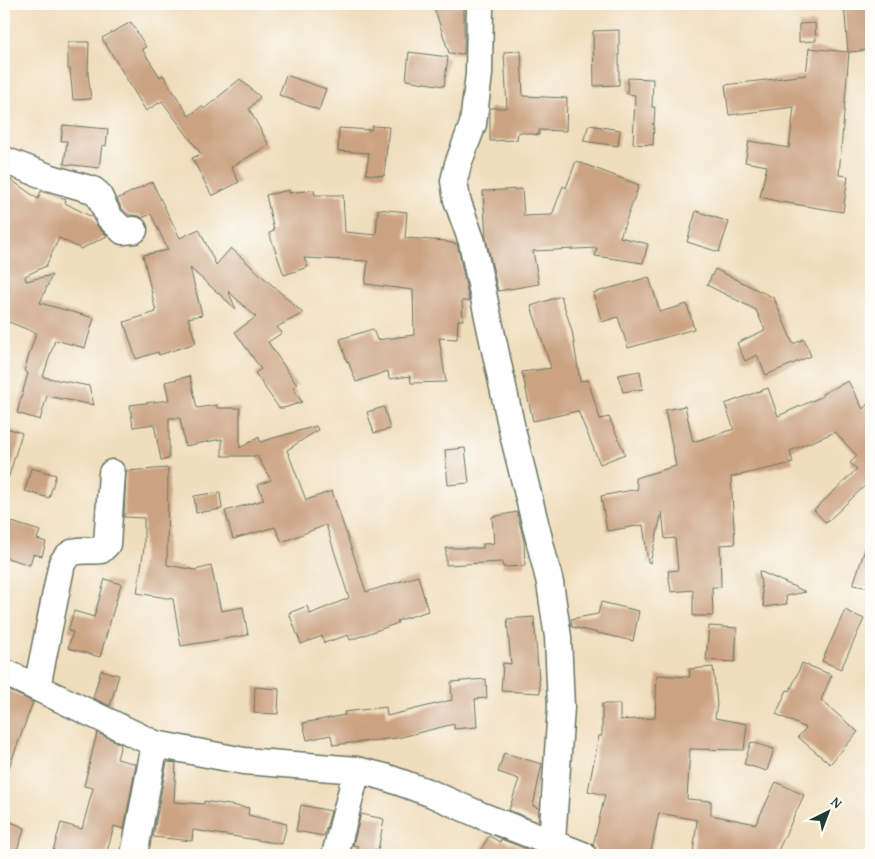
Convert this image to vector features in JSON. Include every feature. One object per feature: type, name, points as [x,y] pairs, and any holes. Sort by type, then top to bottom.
[{"type":"street","points":[[480,4],[479,74],[473,124],[458,164],[454,181],[456,200],[472,242],[513,434],[550,583],[558,637],[561,707],[552,842]]},
{"type":"street","points":[[4,160],[51,178],[93,190],[98,194],[109,217],[123,231],[134,230]]},
{"type":"street","points":[[37,687],[62,563],[68,554],[78,550],[100,550],[107,544],[112,473]]},
{"type":"street","points":[[4,672],[155,744],[244,761],[357,770],[384,777],[430,793],[480,815],[583,855]]},
{"type":"street","points":[[134,855],[155,744]]},
{"type":"street","points":[[335,855],[357,770]]},
{"type":"building","points":[[433,4],[464,4],[464,54],[449,53]]},
{"type":"building","points":[[844,4],[871,4],[871,50],[849,52],[839,175],[848,176],[843,212],[760,197],[767,166],[745,162],[749,141],[789,148],[794,107],[729,115],[725,85],[806,75],[809,48],[848,52]]},
{"type":"building","points":[[131,22],[146,47],[142,49],[160,77],[163,75],[189,116],[202,106],[204,109],[240,79],[260,97],[249,109],[269,145],[231,167],[239,182],[212,196],[192,158],[201,154],[162,101],[146,111],[102,38]]},
{"type":"building","points":[[815,23],[816,41],[799,42],[799,24]]},
{"type":"building","points":[[619,30],[619,85],[594,86],[593,31]]},
{"type":"building","points":[[68,42],[89,42],[88,74],[91,99],[73,100],[70,69],[68,69]]},
{"type":"building","points":[[521,51],[523,96],[567,98],[566,131],[539,130],[539,135],[518,132],[517,140],[490,141],[490,108],[507,108],[504,52]]},
{"type":"building","points":[[409,52],[448,57],[444,86],[406,80]]},
{"type":"building","points":[[286,75],[326,89],[319,110],[279,95]]},
{"type":"building","points":[[628,78],[653,79],[652,107],[655,107],[653,145],[633,144],[635,95],[627,94]]},
{"type":"building","points":[[63,125],[108,129],[106,146],[102,145],[99,168],[64,164],[67,141],[61,141]]},
{"type":"building","points":[[589,125],[620,130],[618,146],[583,141]]},
{"type":"building","points":[[372,126],[389,127],[384,176],[366,174],[369,153],[338,151],[339,128],[371,130]]},
{"type":"building","points":[[576,161],[639,185],[620,237],[648,244],[643,263],[595,256],[597,248],[533,251],[539,284],[498,291],[486,238],[483,191],[522,189],[524,216],[552,215],[563,186],[566,188]]},
{"type":"building","points":[[4,176],[38,199],[41,191],[66,200],[65,203],[92,217],[107,236],[81,249],[59,238],[46,266],[25,276],[26,281],[52,275],[40,303],[94,318],[85,348],[55,340],[43,377],[89,386],[94,405],[47,396],[40,420],[17,413],[28,373],[24,371],[36,333],[4,320]]},
{"type":"building","points":[[152,182],[180,238],[199,229],[216,265],[231,248],[303,313],[277,327],[282,333],[268,342],[297,385],[293,388],[302,402],[279,408],[255,373],[261,369],[235,332],[256,317],[228,291],[236,309],[190,268],[202,315],[188,318],[196,343],[159,355],[158,352],[136,359],[124,322],[156,312],[143,255],[168,250],[151,214],[142,218],[129,215],[121,208],[117,199]]},
{"type":"building","points":[[289,190],[289,193],[314,190],[315,195],[343,195],[345,232],[376,235],[378,209],[407,212],[405,238],[446,241],[457,244],[469,301],[462,301],[463,320],[458,320],[457,339],[439,338],[446,382],[411,383],[410,376],[389,379],[388,371],[356,382],[340,339],[373,329],[377,340],[414,335],[413,290],[365,284],[368,261],[304,258],[308,267],[284,275],[269,233],[274,231],[266,195]]},
{"type":"building","points":[[696,211],[729,222],[719,252],[687,242]]},
{"type":"building","points":[[715,269],[774,298],[793,344],[804,339],[811,356],[766,375],[757,355],[745,361],[737,343],[765,330],[756,310],[707,285]]},
{"type":"building","points":[[649,277],[660,312],[687,304],[694,329],[628,348],[618,317],[602,322],[593,293]]},
{"type":"building","points":[[561,296],[572,331],[580,381],[588,380],[600,419],[609,417],[625,454],[600,464],[578,411],[533,421],[522,372],[551,368],[531,306]]},
{"type":"building","points":[[640,371],[643,389],[623,392],[618,375]]},
{"type":"building","points":[[190,376],[197,408],[217,405],[217,408],[240,408],[240,448],[259,437],[260,442],[316,426],[318,430],[287,450],[306,500],[332,491],[366,592],[418,576],[428,611],[350,640],[348,635],[324,643],[322,636],[301,644],[289,613],[307,606],[310,614],[349,598],[326,525],[282,542],[275,527],[233,539],[225,511],[264,500],[258,485],[271,480],[257,456],[222,456],[222,439],[185,446],[180,418],[169,418],[169,459],[161,460],[154,424],[133,427],[130,405],[169,400],[165,382]]},
{"type":"building","points":[[848,381],[863,409],[871,400],[871,483],[870,481],[826,523],[814,510],[857,469],[850,463],[857,456],[835,432],[790,451],[793,463],[731,477],[735,544],[720,545],[721,587],[712,587],[713,616],[693,616],[693,590],[671,592],[668,571],[678,570],[675,538],[665,539],[662,512],[650,563],[648,562],[643,525],[607,531],[601,496],[638,489],[635,478],[676,466],[665,410],[685,406],[693,442],[734,429],[725,404],[768,388],[778,416],[823,396],[822,394]]},
{"type":"building","points":[[384,407],[390,429],[374,433],[367,412]]},
{"type":"building","points":[[4,427],[22,433],[8,479],[4,478]]},
{"type":"building","points":[[465,448],[469,483],[448,485],[445,450]]},
{"type":"building","points":[[31,468],[56,475],[49,498],[25,491]]},
{"type":"building","points":[[168,468],[167,565],[195,570],[211,566],[221,611],[243,607],[248,635],[181,646],[173,599],[137,593],[144,548],[144,518],[124,517],[126,471]]},
{"type":"building","points":[[220,492],[222,509],[196,513],[194,496]]},
{"type":"building","points":[[517,512],[524,542],[525,566],[503,567],[502,562],[446,565],[446,548],[483,548],[483,544],[494,543],[492,517]]},
{"type":"building","points":[[12,522],[40,531],[37,539],[46,542],[42,556],[33,554],[30,565],[4,557],[4,549]]},
{"type":"building","points":[[868,540],[871,540],[871,588],[853,585]]},
{"type":"building","points":[[759,571],[806,592],[786,596],[787,604],[764,607]]},
{"type":"building","points":[[105,579],[121,584],[100,657],[68,648],[73,632],[68,631],[74,611],[94,617]]},
{"type":"building","points":[[601,602],[639,611],[633,641],[572,627],[571,619],[598,614]]},
{"type":"building","points":[[845,610],[864,619],[841,669],[822,661]]},
{"type":"building","points":[[534,617],[540,693],[501,691],[503,663],[511,664],[507,619]]},
{"type":"building","points":[[709,626],[737,628],[735,662],[706,660]]},
{"type":"building","points":[[802,663],[832,675],[821,700],[858,732],[830,764],[798,737],[806,728],[776,714],[787,690],[790,691]]},
{"type":"building","points":[[713,667],[717,704],[715,718],[747,724],[744,750],[690,749],[687,799],[711,801],[711,815],[756,824],[776,782],[804,795],[776,855],[693,855],[697,820],[659,813],[650,855],[598,855],[593,845],[605,795],[588,791],[599,736],[602,736],[602,704],[620,704],[620,720],[655,718],[657,675],[690,677],[689,669]]},
{"type":"building","points":[[101,670],[119,675],[110,706],[93,698]]},
{"type":"building","points":[[486,679],[487,698],[475,699],[477,727],[454,729],[454,724],[397,738],[333,745],[331,735],[307,740],[303,723],[345,715],[344,712],[386,707],[387,716],[452,700],[451,682]]},
{"type":"building","points":[[255,687],[279,689],[278,714],[254,713]]},
{"type":"building","points":[[4,688],[33,702],[6,776],[4,776],[4,735],[8,719],[4,717]]},
{"type":"building","points":[[97,733],[121,744],[117,759],[136,764],[124,829],[114,826],[106,855],[66,855],[53,851],[61,823],[82,829],[93,788],[84,786]]},
{"type":"building","points":[[751,742],[774,749],[767,771],[744,764]]},
{"type":"building","points":[[504,753],[542,764],[533,806],[539,808],[538,822],[509,810],[519,779],[498,772]]},
{"type":"building","points":[[167,762],[176,763],[174,802],[204,804],[204,801],[249,808],[248,815],[287,824],[282,844],[193,830],[192,841],[153,837]]},
{"type":"building","points":[[301,805],[331,811],[324,836],[296,831]]},
{"type":"building","points":[[361,814],[384,819],[378,850],[375,849],[374,855],[356,855],[358,846],[353,845]]},
{"type":"building","points":[[4,819],[25,828],[15,855],[4,855]]},
{"type":"building","points":[[489,836],[500,842],[501,839],[531,851],[530,855],[478,855]]}]
